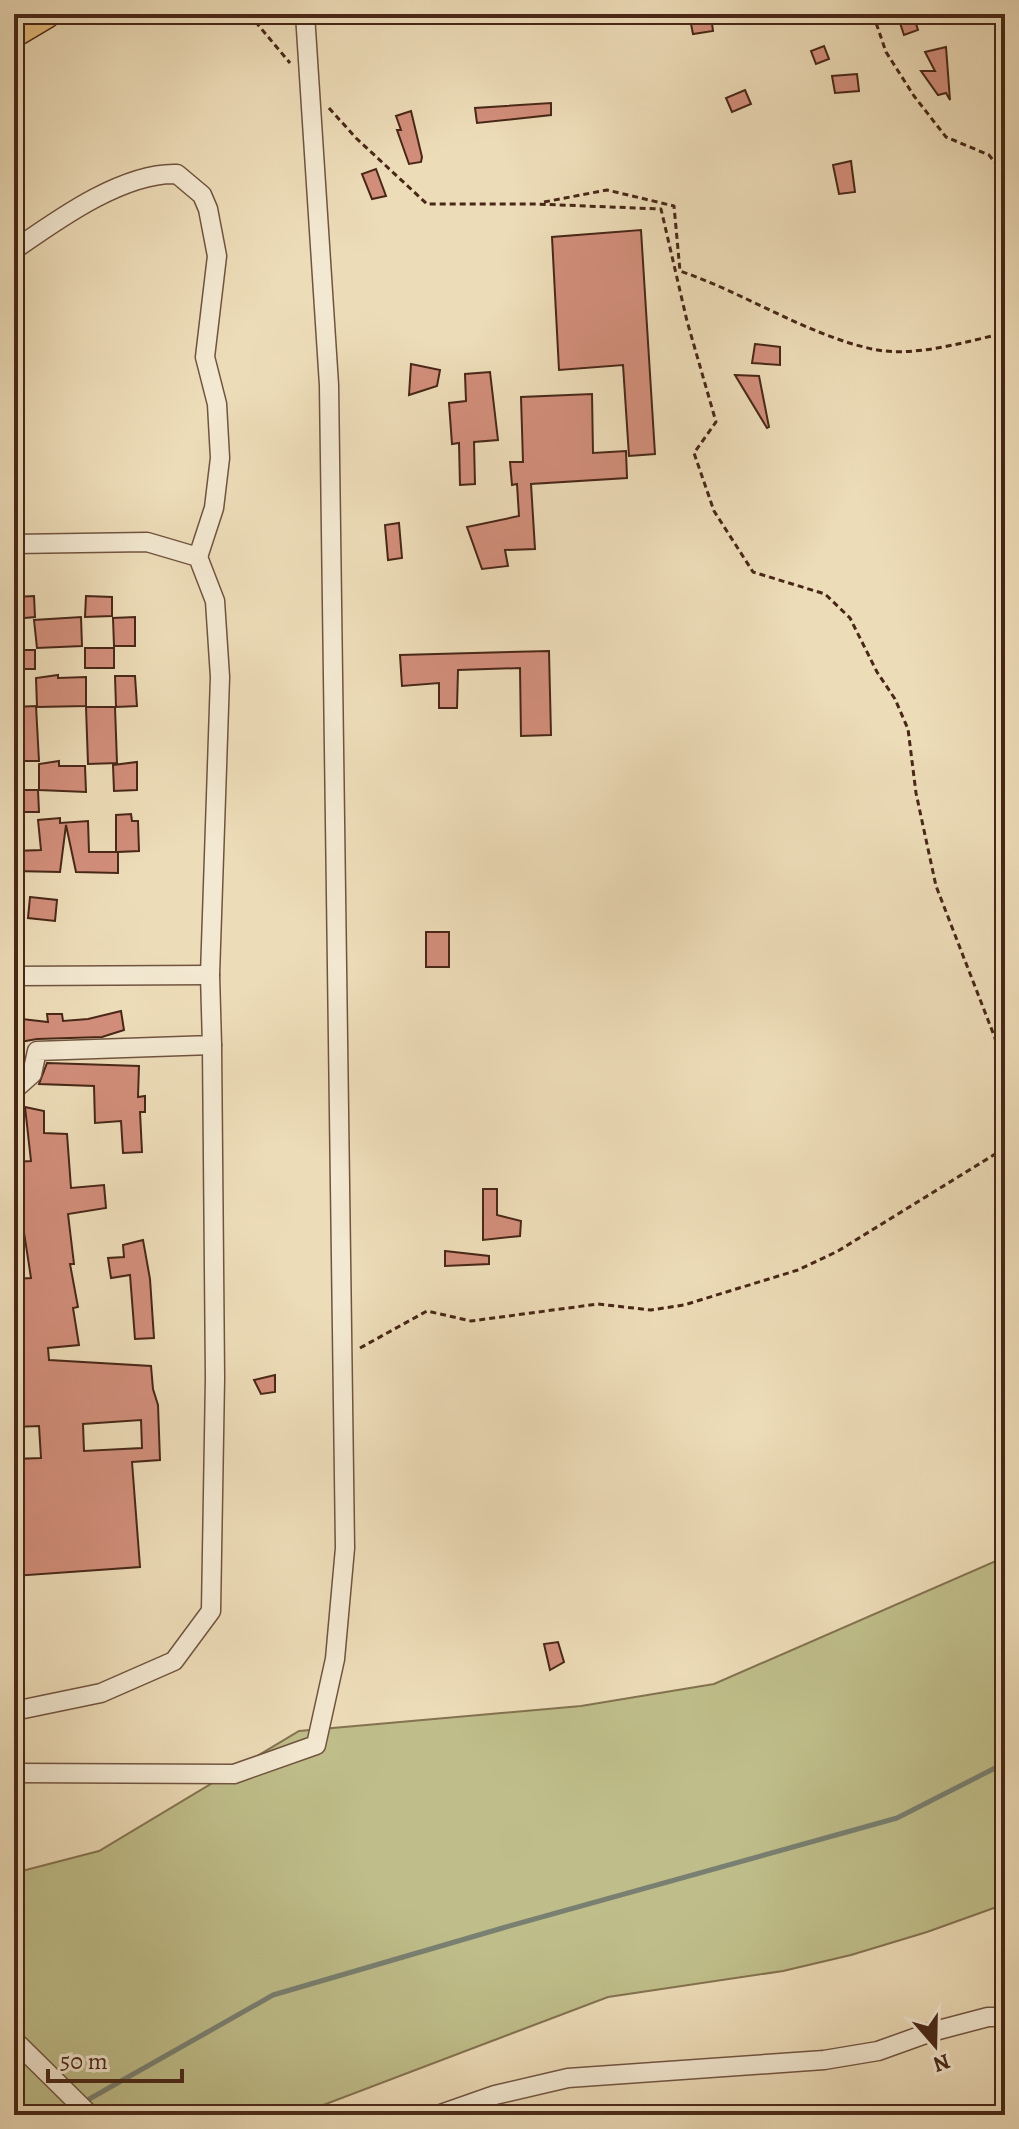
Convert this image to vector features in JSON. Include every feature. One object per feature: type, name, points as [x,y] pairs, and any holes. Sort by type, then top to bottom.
[{"type":"main road","points":[[14,33],[46,14]]},
{"type":"street","points":[[14,1773],[234,1774],[316,1745],[335,1659],[345,1548],[329,385],[305,14]]},
{"type":"street","points":[[14,250],[98,196],[145,176],[177,174],[202,195],[208,209],[217,256],[205,357],[217,404],[220,458],[214,508],[198,557],[215,601],[220,677],[210,975],[215,1378],[211,1611],[174,1661],[101,1693],[14,1711]]},
{"type":"street","points":[[14,544],[147,542],[198,557]]},
{"type":"street","points":[[14,976],[210,975]]},
{"type":"street","points":[[14,1090],[32,1074],[37,1051],[212,1045]]},
{"type":"street","points":[[438,2115],[495,2095],[568,2078],[824,2060],[878,2051],[931,2032],[988,2017],[1005,2017]]},
{"type":"street","points":[[14,2040],[90,2114]]},
{"type":"path","points":[[249,14],[356,138],[427,204],[661,209],[687,321],[716,422],[694,453],[714,511],[753,572],[825,594],[850,618],[877,672],[895,699],[908,729],[916,793],[936,886],[995,1038],[1005,1089]]},
{"type":"path","points":[[873,14],[886,52],[914,96],[946,137],[989,155],[1005,175]]},
{"type":"path","points":[[536,204],[607,190],[674,206],[680,271],[711,281],[811,329],[874,349],[904,351],[1005,333]]},
{"type":"path","points":[[343,1358],[427,1311],[471,1321],[598,1304],[651,1310],[684,1305],[798,1270],[838,1251],[1005,1148]]},
{"type":"shaded area","points":[[1005,1557],[1005,1904],[851,1955],[783,1971],[608,1997],[297,2115],[14,2115],[14,1873],[99,1851],[299,1731],[581,1706],[714,1684]]},
{"type":"building","points":[[897,14],[913,14],[918,30],[904,35]]},
{"type":"building","points":[[711,16],[713,31],[693,34],[690,19]]},
{"type":"building","points":[[824,46],[829,59],[816,64],[811,51]]},
{"type":"building","points":[[946,47],[950,100],[946,93],[938,95],[921,71],[935,71],[925,52]]},
{"type":"building","points":[[857,74],[859,91],[835,93],[832,76]]},
{"type":"building","points":[[745,90],[751,104],[732,112],[726,98]]},
{"type":"building","points":[[551,103],[551,115],[477,123],[475,108]]},
{"type":"building","points":[[411,111],[422,157],[421,162],[409,164],[397,130],[401,130],[396,116]]},
{"type":"building","points":[[851,161],[855,192],[839,194],[833,165]]},
{"type":"building","points":[[376,169],[386,196],[372,199],[362,174]]},
{"type":"building","points":[[641,230],[655,454],[629,456],[623,365],[559,370],[552,237]]},
{"type":"building","points":[[755,344],[780,347],[780,365],[752,363]]},
{"type":"building","points":[[411,364],[440,370],[437,386],[409,395]]},
{"type":"building","points":[[490,372],[498,440],[474,442],[475,484],[460,485],[459,443],[452,444],[449,403],[466,401],[465,374]]},
{"type":"building","points":[[735,375],[759,376],[769,427],[767,428]]},
{"type":"building","points":[[592,394],[593,453],[626,451],[627,478],[531,484],[535,549],[505,550],[508,566],[482,569],[467,527],[519,516],[517,484],[512,485],[510,462],[523,462],[521,397]]},
{"type":"building","points":[[399,523],[402,558],[388,560],[385,525]]},
{"type":"building","points":[[34,596],[35,617],[14,619],[14,597]]},
{"type":"building","points":[[86,596],[112,597],[112,616],[85,617]]},
{"type":"building","points":[[81,617],[82,646],[37,648],[34,620]]},
{"type":"building","points":[[135,617],[135,646],[114,646],[113,618]]},
{"type":"building","points":[[85,648],[114,648],[114,668],[85,668]]},
{"type":"building","points":[[14,650],[35,650],[35,669],[14,669]]},
{"type":"building","points":[[549,651],[551,735],[521,736],[520,668],[458,670],[457,708],[439,708],[439,683],[402,686],[400,655]]},
{"type":"building","points":[[58,675],[58,678],[86,677],[86,706],[37,707],[36,678]]},
{"type":"building","points":[[115,676],[135,676],[137,706],[116,707]]},
{"type":"building","points":[[36,706],[39,761],[14,761],[14,707]]},
{"type":"building","points":[[86,707],[115,707],[117,763],[88,764]]},
{"type":"building","points":[[59,761],[59,766],[85,766],[86,792],[39,790],[39,764]]},
{"type":"building","points":[[137,762],[137,790],[114,791],[113,765]]},
{"type":"building","points":[[14,790],[38,790],[39,812],[14,812]]},
{"type":"building","points":[[131,814],[132,821],[138,821],[139,851],[118,852],[118,873],[76,872],[66,825],[60,872],[14,871],[14,851],[41,850],[38,820],[60,818],[60,823],[88,821],[89,852],[116,852],[116,815]]},
{"type":"building","points":[[30,897],[57,900],[55,921],[28,918]]},
{"type":"building","points":[[426,932],[449,932],[449,967],[426,967]]},
{"type":"building","points":[[121,1011],[124,1030],[102,1037],[37,1039],[14,1043],[14,1018],[48,1022],[47,1014],[62,1014],[63,1021]]},
{"type":"building","points":[[47,1063],[139,1066],[138,1097],[145,1096],[145,1112],[140,1112],[142,1152],[123,1153],[121,1121],[95,1123],[94,1086],[39,1084]]},
{"type":"building","points":[[25,1107],[44,1111],[44,1133],[67,1134],[71,1188],[104,1185],[106,1208],[68,1214],[74,1264],[70,1264],[78,1307],[73,1308],[79,1345],[48,1348],[49,1360],[151,1366],[158,1405],[160,1460],[132,1462],[140,1567],[14,1576],[14,1459],[41,1458],[39,1426],[14,1427],[14,1279],[31,1278],[23,1226],[14,1227],[14,1193],[22,1192],[14,1174],[14,1162],[31,1161]],"holes":[[[141,1420],[142,1448],[84,1451],[83,1424]]]},
{"type":"building","points":[[483,1189],[497,1189],[497,1215],[521,1221],[520,1236],[483,1240]]},
{"type":"building","points":[[143,1240],[150,1279],[154,1338],[135,1339],[130,1275],[111,1278],[108,1258],[124,1257],[123,1245]]},
{"type":"building","points":[[445,1251],[489,1256],[489,1264],[445,1266]]},
{"type":"building","points":[[275,1375],[275,1392],[261,1394],[254,1380]]},
{"type":"building","points":[[558,1642],[564,1662],[550,1670],[544,1644]]},
{"type":"waterway","points":[[84,2102],[273,1995],[897,1818],[1005,1763]]},
{"type":"waterway","points":[[61,2115],[75,2107]]}]
